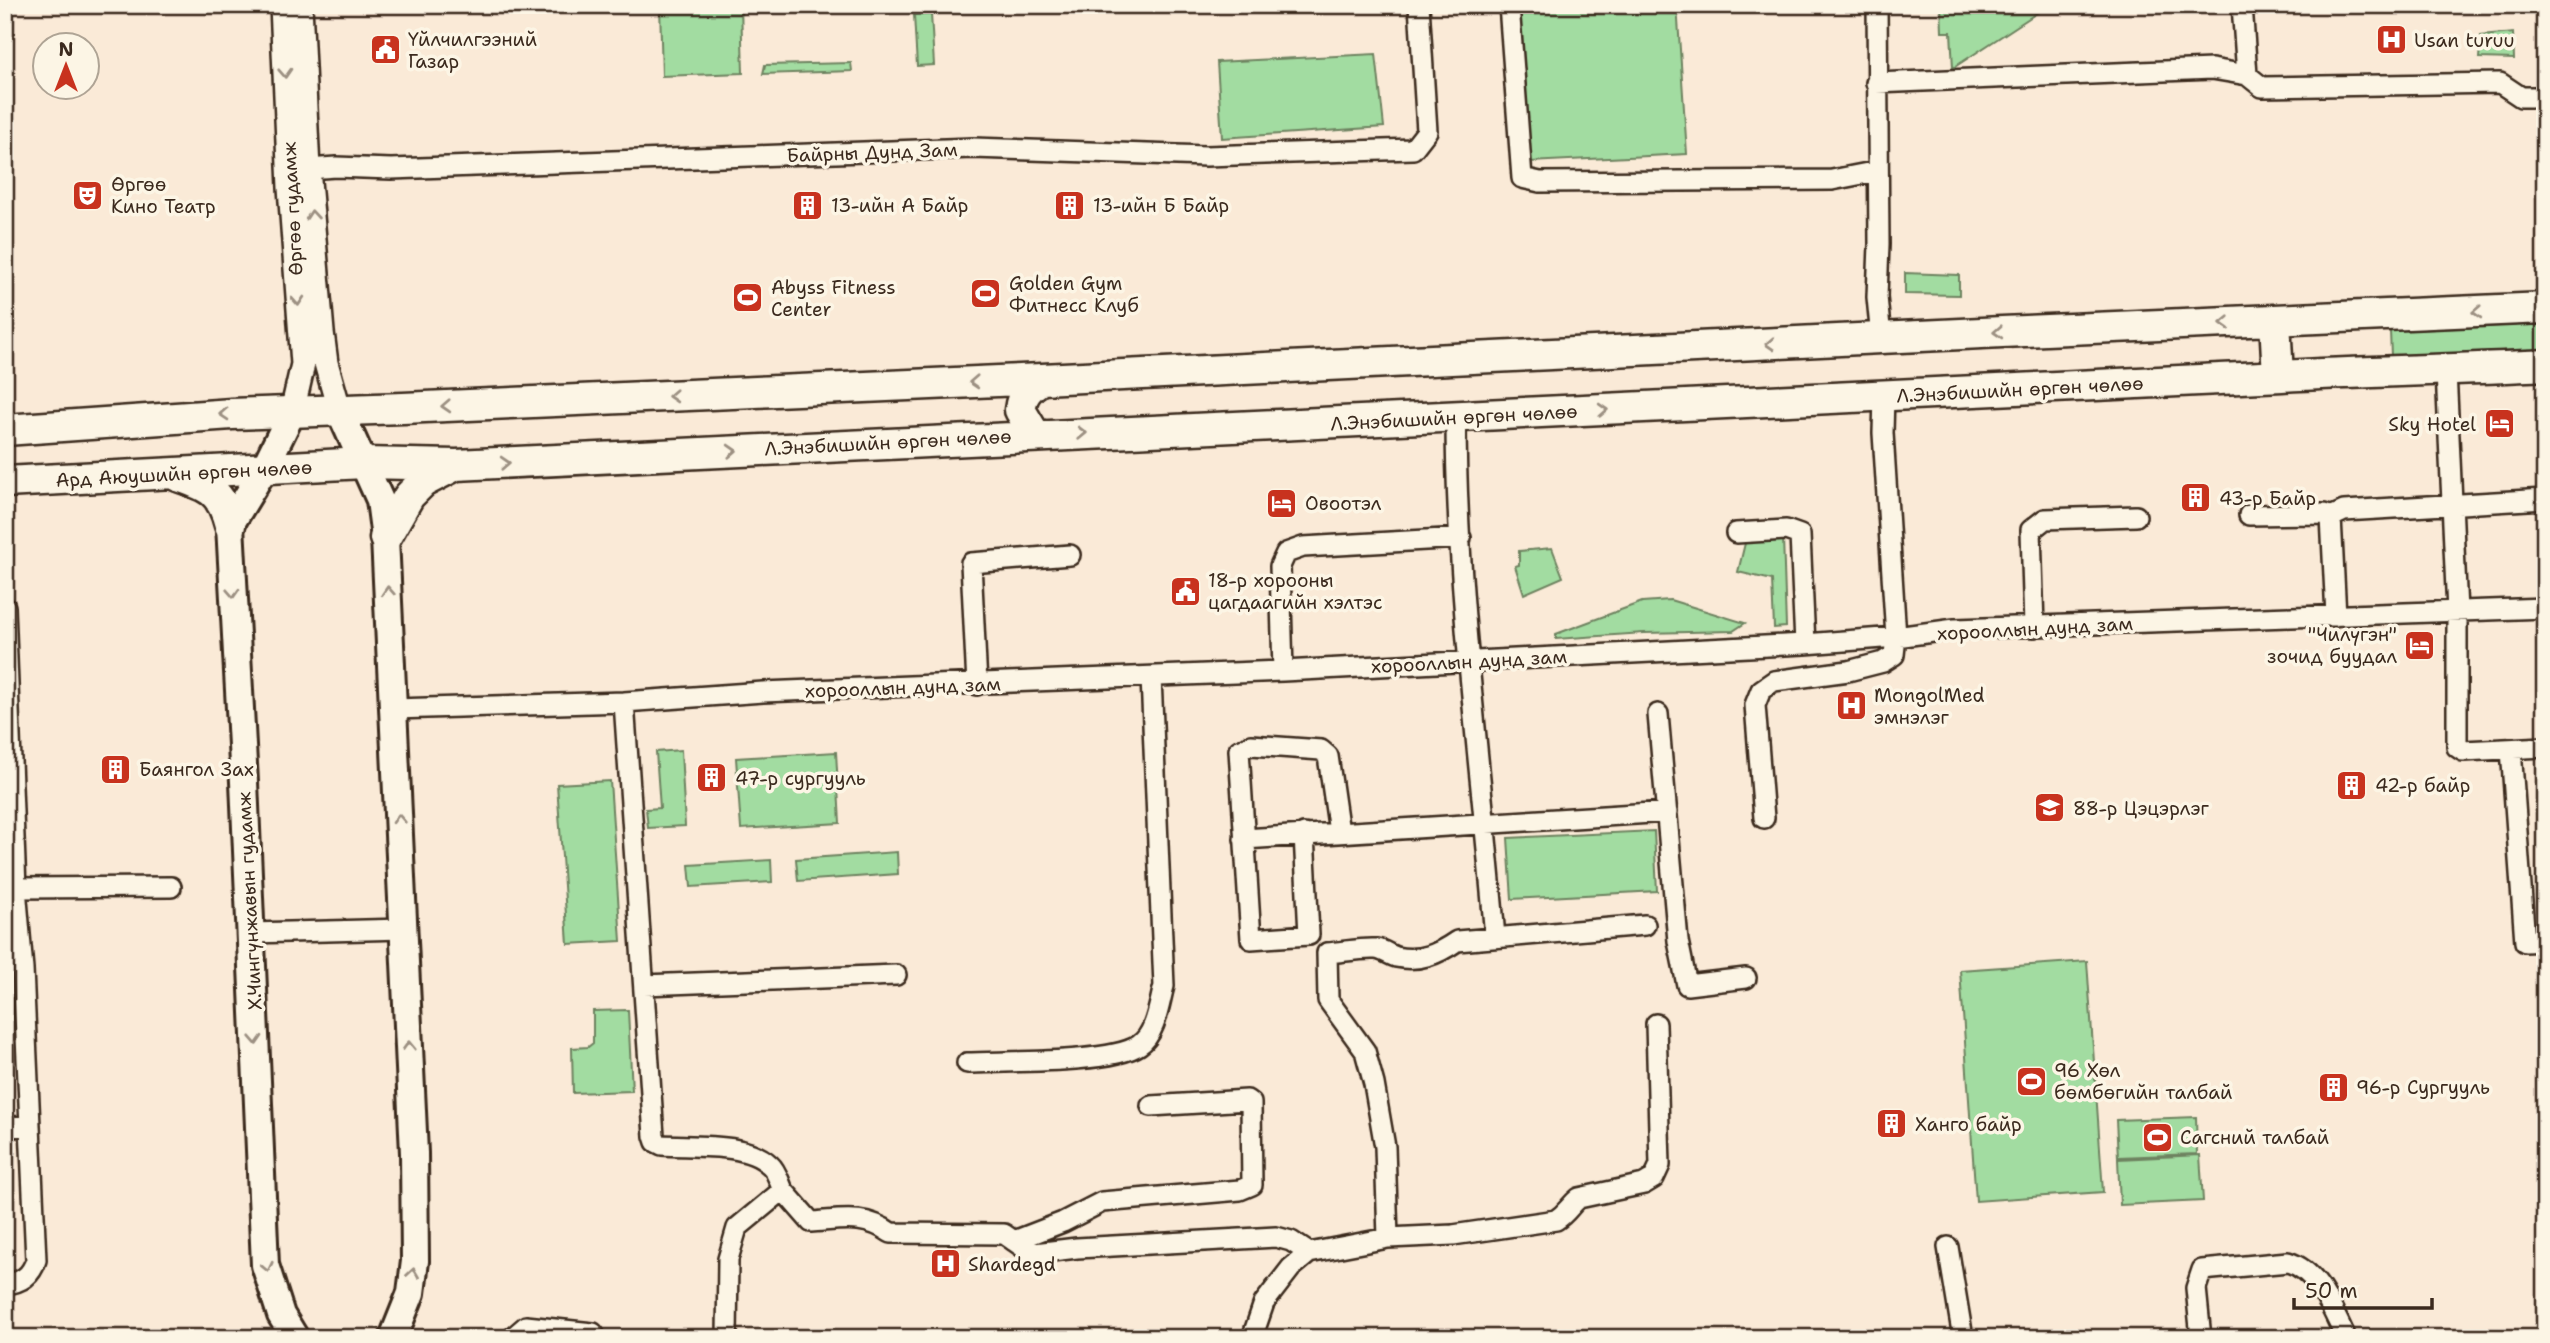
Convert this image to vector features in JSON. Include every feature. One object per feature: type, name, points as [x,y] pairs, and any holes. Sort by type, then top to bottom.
[{"type":"main road","points":[[5,430],[339,409],[1042,379],[2545,308]]},
{"type":"main road","points":[[2275,321],[2278,376]]},
{"type":"main road","name":"Л.Энэбишийн өргөн чөлөө","points":[[363,463],[456,465],[1035,435],[2545,365]]},
{"type":"main road","points":[[1035,435],[1020,410],[1022,396],[1031,385],[1042,379]]},
{"type":"main road","points":[[339,409],[380,499],[385,538],[414,1153],[415,1261],[411,1293],[393,1338]]},
{"type":"main road","points":[[230,525],[264,469],[292,412]]},
{"type":"main road","name":"Ард Аюушийн өргөн чөлөө","points":[[5,482],[363,463]]},
{"type":"main road","points":[[385,538],[409,496],[423,482],[456,465]]},
{"type":"main road","points":[[171,473],[209,487],[225,504],[230,525]]},
{"type":"main road","name":"Х.Чингүнжавын гудамж","points":[[230,525],[265,1265],[281,1315],[295,1338]]},
{"type":"street","name":"Өргөө гудамж","points":[[282,5],[290,188],[303,364],[292,412]]},
{"type":"street","name":"Өргөө гудамж","points":[[300,5],[322,332],[326,363],[339,409]]},
{"type":"street","name":"Байрны Дунд Зам","points":[[309,169],[391,169],[974,148],[1206,156],[1413,149],[1427,131],[1419,5]]},
{"type":"street","points":[[1509,5],[1522,178],[1540,182],[1832,180],[1878,171]]},
{"type":"street","points":[[1877,5],[1880,244],[1877,297],[1881,338]]},
{"type":"street","points":[[2242,5],[2247,75]]},
{"type":"street","points":[[1876,83],[2212,69],[2247,75],[2262,87],[2501,83],[2521,97],[2545,97]]},
{"type":"street","points":[[2446,370],[2453,506],[2457,747],[2463,751],[2545,747]]},
{"type":"street","points":[[1764,818],[1755,713],[1757,697],[1761,690],[1774,681],[1848,671],[1890,660],[1894,655],[1896,637],[1882,433],[1884,395]]},
{"type":"street","points":[[1456,417],[1468,661],[1486,823],[1495,938]]},
{"type":"street","points":[[2249,515],[2324,514],[2331,517],[2344,511],[2545,499]]},
{"type":"street","points":[[2034,627],[2031,530],[2045,519],[2136,516]]},
{"type":"street","points":[[2331,517],[2336,616]]},
{"type":"street","points":[[1736,533],[1786,530],[1800,535],[1805,644]]},
{"type":"street","points":[[1283,671],[1280,566],[1286,553],[1303,548],[1461,538]]},
{"type":"street","points":[[977,685],[971,563],[1070,555]]},
{"type":"street","points":[[5,607],[9,810],[23,969],[36,1260],[33,1272],[17,1283],[5,1284]]},
{"type":"street","name":"хорооллын дунд зам","points":[[394,709],[624,702],[763,692],[1283,671],[1805,644],[1955,629],[2545,608]]},
{"type":"street","points":[[967,1063],[1105,1057],[1140,1045],[1153,1026],[1164,986],[1151,677]]},
{"type":"street","points":[[624,702],[656,1142],[662,1145],[723,1148],[754,1153],[773,1166],[783,1190],[811,1222],[865,1220],[878,1224],[891,1233],[1004,1234],[1035,1253],[1077,1248],[1276,1237],[1292,1241],[1309,1253]]},
{"type":"street","points":[[1658,714],[1678,941],[1687,985],[1746,978]]},
{"type":"street","points":[[1304,834],[1309,935],[1251,939],[1239,750],[1251,745],[1321,750],[1328,756],[1339,832]]},
{"type":"street","points":[[2511,749],[2525,942],[2545,941]]},
{"type":"street","points":[[1244,839],[1667,812]]},
{"type":"street","points":[[16,888],[171,887]]},
{"type":"street","points":[[1388,1238],[1385,1147],[1374,1084],[1365,1051],[1328,1000],[1327,953],[1374,949],[1409,959],[1435,956],[1457,942],[1645,925]]},
{"type":"street","points":[[251,933],[404,929]]},
{"type":"street","points":[[643,985],[896,975]]},
{"type":"street","points":[[1252,1338],[1264,1303],[1292,1268],[1309,1253],[1388,1238],[1453,1235],[1556,1220],[1568,1212],[1570,1205],[1579,1199],[1644,1184],[1654,1178],[1660,1166],[1656,1024]]},
{"type":"street","points":[[1014,1241],[1063,1222],[1102,1202],[1240,1190],[1252,1185],[1251,1102],[1247,1100],[1151,1106]]},
{"type":"street","points":[[5,1127],[29,1126]]},
{"type":"street","points":[[727,1338],[728,1259],[737,1228],[783,1190]]},
{"type":"street","points":[[1948,1247],[1963,1338]]},
{"type":"street","points":[[2201,1338],[2196,1288],[2202,1270],[2288,1262],[2311,1273],[2346,1338]]},
{"type":"street","points":[[512,1338],[526,1326],[593,1333],[596,1338]]},
{"type":"green space","points":[[660,5],[741,5],[743,73],[662,76]]},
{"type":"green space","points":[[1518,5],[1677,5],[1687,154],[1530,162]]},
{"type":"green space","points":[[1941,5],[2049,5],[1953,68],[1951,32],[1942,32]]},
{"type":"green space","points":[[931,14],[934,65],[917,66],[914,15]]},
{"type":"green space","points":[[2513,33],[2514,59],[2479,58],[2481,36]]},
{"type":"green space","points":[[1376,54],[1384,127],[1222,138],[1217,62]]},
{"type":"green space","points":[[851,63],[852,71],[763,74],[765,65]]},
{"type":"green space","points":[[1905,273],[1959,275],[1959,295],[1905,294]]},
{"type":"green space","points":[[2545,324],[2545,349],[2391,356],[2390,331]]},
{"type":"green space","points":[[1783,537],[1786,627],[1774,628],[1772,580],[1738,572],[1746,539]]},
{"type":"green space","points":[[1552,548],[1563,577],[1524,594],[1515,566],[1519,565],[1519,551]]},
{"type":"green space","points":[[1670,600],[1745,623],[1733,631],[1556,639],[1556,634],[1642,602]]},
{"type":"green space","points":[[681,750],[685,826],[648,828],[646,809],[660,808],[656,752]]},
{"type":"green space","points":[[836,752],[840,823],[741,829],[736,758]]},
{"type":"green space","points":[[610,781],[621,941],[568,944],[557,784]]},
{"type":"green space","points":[[1654,831],[1657,891],[1512,899],[1508,838]]},
{"type":"green space","points":[[897,852],[898,874],[798,881],[796,859]]},
{"type":"green space","points":[[771,860],[772,882],[691,887],[689,865]]},
{"type":"green space","name":"96 Хөл бөмбөгийн талбай","points":[[2087,961],[2103,1192],[1976,1201],[1960,970]]},
{"type":"green space","points":[[628,1010],[632,1091],[573,1093],[572,1048],[588,1047],[593,1043],[593,1011]]},
{"type":"green space","name":"Сагсний талбай","points":[[2196,1117],[2197,1154],[2118,1157],[2116,1120]]},
{"type":"green space","points":[[2200,1155],[2203,1201],[2120,1205],[2118,1159]]},
{"type":"place","name":"Usan turuu","points":[[2391,40]]},
{"type":"place","name":"Үйлчилгээний Газар","points":[[385,50]]},
{"type":"place","name":"Өргөө Кино Театр","points":[[88,195]]},
{"type":"place","name":"13-ийн А Байр","points":[[808,205]]},
{"type":"place","name":"13-ийн Б Байр","points":[[1070,205]]},
{"type":"place","name":"Golden Gym Фитнесс Клуб","points":[[986,294]]},
{"type":"place","name":"Abyss Fitness Center","points":[[748,298]]},
{"type":"place","name":"Sky Hotel","points":[[2499,424]]},
{"type":"place","name":"43-р Байр","points":[[2196,498]]},
{"type":"place","name":"Овоотэл","points":[[1282,503]]},
{"type":"place","name":"18-р хорооны цагдаагийн хэлтэс","points":[[1185,591]]},
{"type":"place","name":"\"Чилүгэн\" зочид буудал","points":[[2420,645]]},
{"type":"place","name":"MongolMed эмнэлэг","points":[[1851,706]]},
{"type":"place","name":"Баянгол Зах","points":[[116,769]]},
{"type":"place","name":"47-р сургууль","points":[[712,778]]},
{"type":"place","name":"42-p байр","points":[[2352,785]]},
{"type":"place","name":"88-р Цэцэрлэг","points":[[2050,808]]},
{"type":"place","name":"96 Хөл бөмбөгийн талбай","points":[[2031,1081]]},
{"type":"place","name":"96-р Сургууль","points":[[2333,1087]]},
{"type":"place","name":"Ханго байр","points":[[1892,1124]]},
{"type":"place","name":"Сагсний талбай","points":[[2157,1137]]},
{"type":"place","name":"Shardegd","points":[[945,1264]]}]
